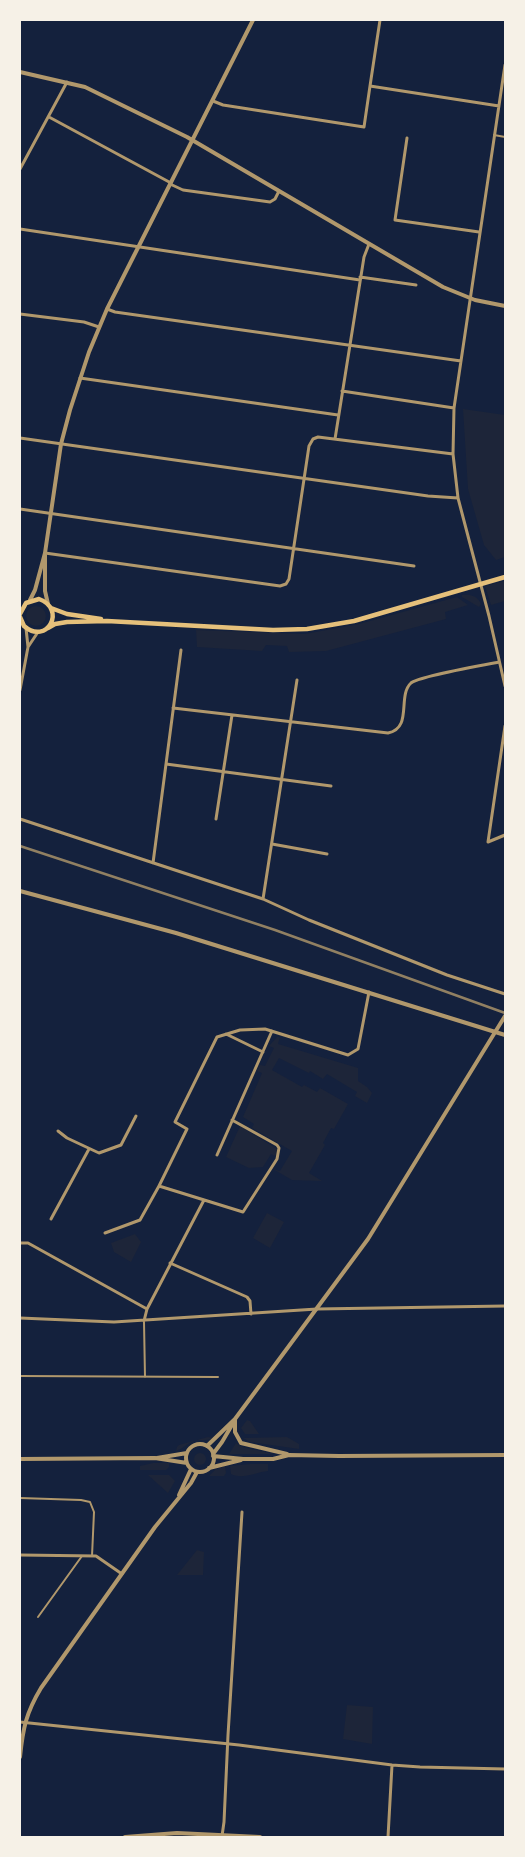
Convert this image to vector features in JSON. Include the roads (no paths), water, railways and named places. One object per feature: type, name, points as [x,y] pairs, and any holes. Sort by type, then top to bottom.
[{"type":"main road","points":[[107,621],[67,614],[39,599],[30,600],[22,606],[20,615],[23,625],[38,632],[55,624],[66,622],[107,621],[274,630],[307,629],[354,621],[505,577]]},
{"type":"main road","points":[[48,628],[53,618],[49,606]]},
{"type":"street","points":[[49,606],[45,591],[45,553],[50,514],[61,444],[80,378],[99,327],[253,20]]},
{"type":"street","points":[[213,101],[224,106],[364,127],[380,20]]},
{"type":"street","points":[[505,65],[454,408],[453,454],[458,498],[505,686]]},
{"type":"street","points":[[20,72],[67,82],[95,91],[193,140],[443,287],[470,298],[505,306]]},
{"type":"street","points":[[20,169],[67,82]]},
{"type":"street","points":[[370,86],[499,106]]},
{"type":"street","points":[[49,117],[183,190],[270,202],[275,200],[280,191]]},
{"type":"street","points":[[407,138],[395,220],[479,232]]},
{"type":"street","points":[[20,229],[416,285]]},
{"type":"street","points":[[335,439],[360,278],[365,252],[369,244]]},
{"type":"street","points":[[108,309],[116,312],[461,361]]},
{"type":"street","points":[[20,314],[84,322],[99,327]]},
{"type":"street","points":[[80,378],[338,415]]},
{"type":"street","points":[[342,391],[454,408]]},
{"type":"street","points":[[45,553],[280,586],[286,584],[289,579],[309,446],[313,439],[318,437],[453,454]]},
{"type":"street","points":[[20,438],[428,496],[458,498]]},
{"type":"street","points":[[20,509],[414,566]]},
{"type":"street","points":[[30,600],[35,590],[45,553]]},
{"type":"street","points":[[23,625],[28,647]]},
{"type":"street","points":[[20,690],[28,647],[38,632]]},
{"type":"street","points":[[153,862],[181,650]]},
{"type":"street","points":[[173,708],[392,732],[402,722],[406,691],[416,680],[499,662]]},
{"type":"street","points":[[263,899],[297,680]]},
{"type":"street","points":[[216,819],[232,715]]},
{"type":"street","points":[[505,726],[488,842],[505,835]]},
{"type":"street","points":[[166,764],[331,786]]},
{"type":"street","points":[[20,819],[263,899],[309,920],[431,969],[505,994]]},
{"type":"street","points":[[272,844],[327,854]]},
{"type":"street","points":[[20,891],[176,933],[505,1035]]},
{"type":"street","points":[[104,1233],[140,1220],[187,1129],[175,1122],[217,1037],[240,1030],[264,1029],[348,1055],[353,1054],[358,1049],[369,992]]},
{"type":"street","points":[[209,1468],[213,1455],[235,1419],[368,1238],[505,1016]]},
{"type":"street","points":[[217,1155],[272,1031]]},
{"type":"street","points":[[226,1034],[263,1052]]},
{"type":"street","points":[[58,1131],[67,1138],[99,1153],[121,1145],[136,1116]]},
{"type":"street","points":[[159,1186],[243,1212],[279,1154],[276,1145],[232,1120]]},
{"type":"street","points":[[52,1219],[89,1149]]},
{"type":"street","points":[[144,1321],[170,1263],[204,1200]]},
{"type":"street","points":[[20,1243],[28,1243],[148,1309]]},
{"type":"street","points":[[170,1263],[247,1298],[250,1301],[251,1314]]},
{"type":"street","points":[[20,1318],[91,1322],[144,1321],[317,1309],[505,1306]]},
{"type":"street","points":[[206,1446],[235,1419]]},
{"type":"street","points":[[235,1419],[235,1432],[241,1443],[289,1455]]},
{"type":"street","points":[[155,1458],[187,1453],[195,1445],[206,1446],[213,1455],[243,1459],[273,1458],[289,1455],[505,1455]]},
{"type":"street","points":[[187,1453],[187,1463],[191,1469],[197,1472]]},
{"type":"street","points":[[20,1459],[155,1458],[187,1463]]},
{"type":"street","points":[[20,1757],[22,1723],[41,1688],[197,1472],[243,1459]]},
{"type":"street","points":[[177,1499],[191,1469]]},
{"type":"street","points":[[222,1836],[242,1512]]},
{"type":"street","points":[[20,1556],[92,1556],[100,1558],[122,1574]]},
{"type":"street","points":[[22,1723],[228,1744],[392,1765],[428,1768],[505,1769]]},
{"type":"street","points":[[388,1837],[392,1765]]},
{"type":"street","points":[[125,1837],[177,1833],[260,1837]]},
{"type":"lane","points":[[494,136],[505,137]]},
{"type":"lane","points":[[144,1321],[145,1377]]},
{"type":"lane","points":[[20,1376],[218,1378]]},
{"type":"lane","points":[[20,1498],[90,1502],[94,1512],[92,1556]]},
{"type":"lane","points":[[38,1616],[82,1556]]},
{"type":"railway","points":[[20,846],[275,930],[505,1013]]}]
